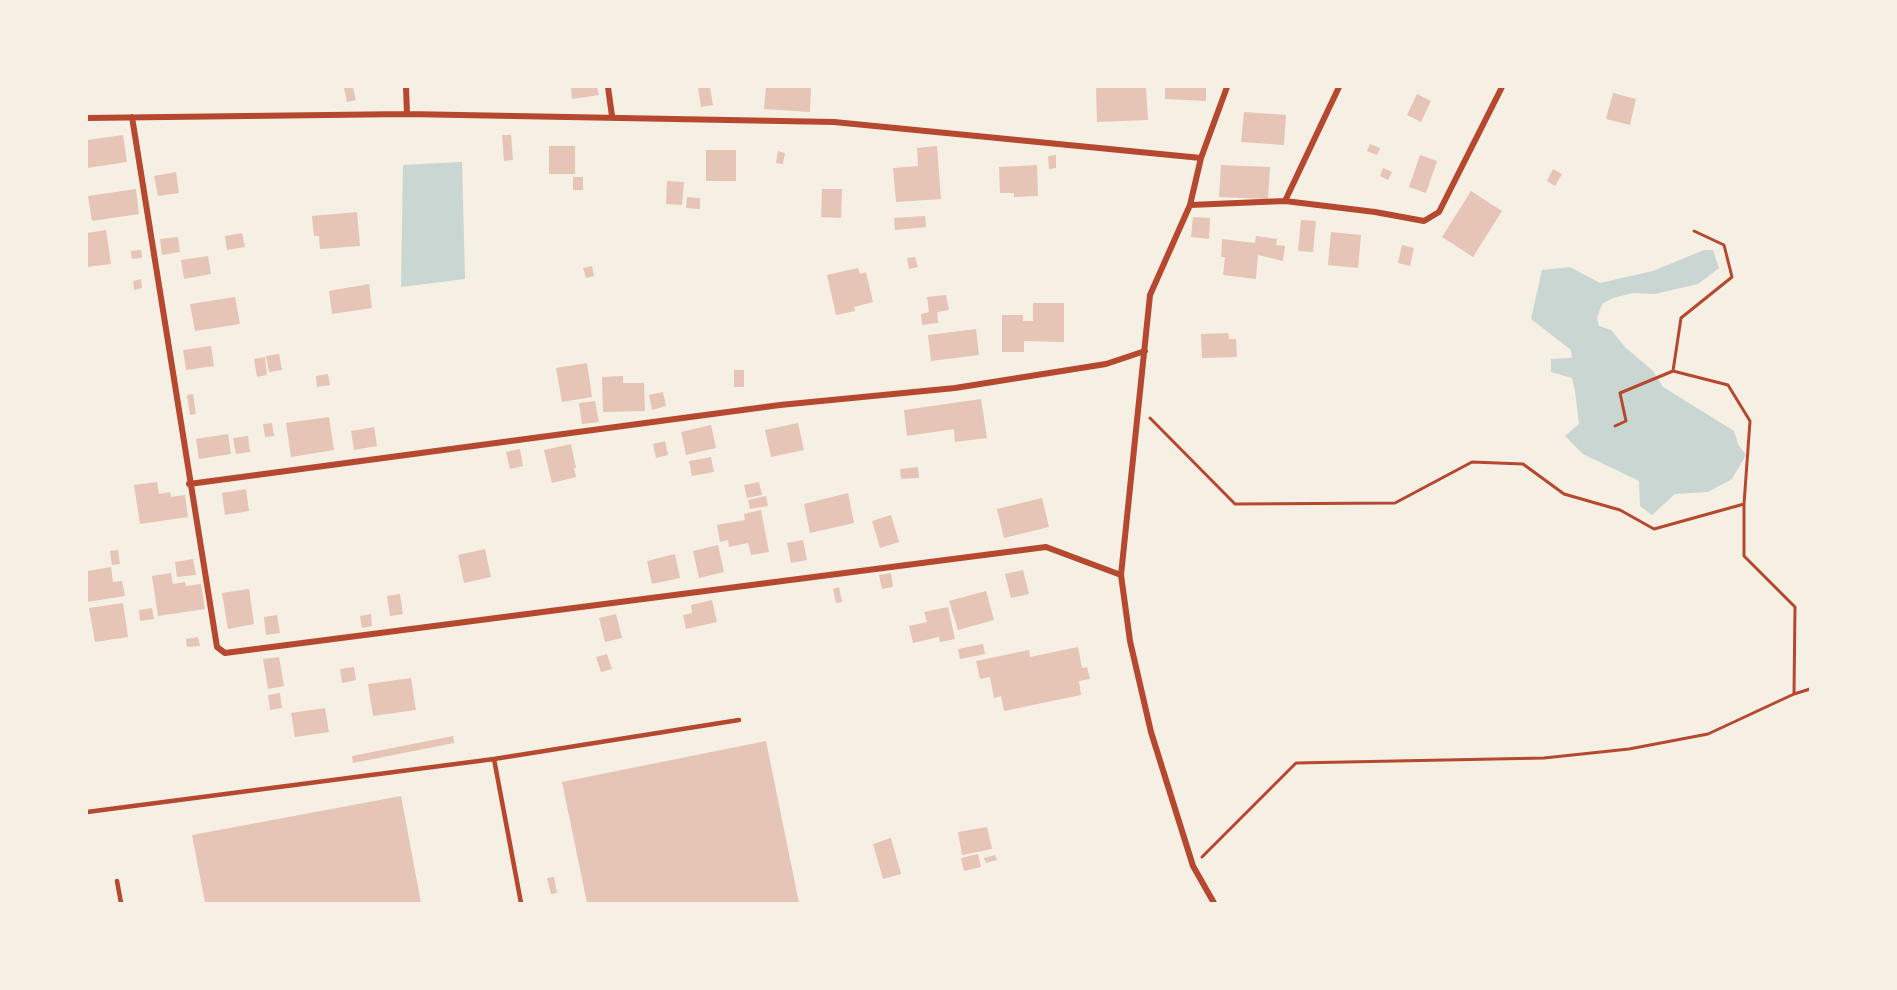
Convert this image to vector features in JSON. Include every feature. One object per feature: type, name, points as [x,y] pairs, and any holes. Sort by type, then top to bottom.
[{"type":"street","points":[[406,87],[407,114]]},
{"type":"street","points":[[608,87],[612,116]]},
{"type":"street","points":[[1214,903],[1193,866],[1151,732],[1130,641],[1120,575],[1150,295],[1190,205],[1201,158],[1227,87]]},
{"type":"street","points":[[1285,201],[1339,87]]},
{"type":"street","points":[[1190,205],[1285,201],[1375,212],[1424,221],[1439,212],[1502,87]]},
{"type":"street","points":[[87,118],[407,114],[612,116],[834,122],[1201,158]]},
{"type":"street","points":[[132,117],[189,484],[217,647],[225,653],[1046,547],[1120,575]]},
{"type":"street","points":[[189,484],[780,405],[955,388],[1106,364],[1145,351]]},
{"type":"lane","points":[[87,812],[494,759],[739,720]]},
{"type":"lane","points":[[494,759],[521,903]]},
{"type":"lane","points":[[117,881],[121,903]]},
{"type":"path","points":[[1673,371],[1681,318],[1732,277],[1724,245],[1694,231]]},
{"type":"path","points":[[1616,426],[1626,421],[1620,393],[1673,371],[1728,385],[1750,421],[1744,504],[1744,556],[1795,607],[1794,694]]},
{"type":"path","points":[[1138,406],[1234,504],[1395,503],[1472,462],[1523,464],[1564,494],[1620,510],[1654,529],[1744,504]]},
{"type":"path","points":[[1193,866],[1296,763],[1544,758],[1629,749],[1708,734],[1794,694],[1810,689]]},
{"type":"shaded area","points":[[462,162],[465,279],[401,287],[403,165]]},
{"type":"shaded area","points":[[1704,250],[1713,250],[1719,268],[1698,284],[1655,294],[1633,293],[1613,298],[1602,304],[1597,318],[1599,326],[1611,330],[1625,347],[1653,371],[1663,387],[1734,431],[1738,444],[1746,455],[1732,479],[1708,492],[1675,494],[1652,515],[1640,506],[1639,481],[1583,454],[1565,436],[1579,424],[1575,391],[1572,378],[1551,372],[1551,359],[1572,358],[1571,350],[1531,319],[1542,270],[1570,267],[1600,283],[1653,271]]},
{"type":"building","points":[[353,87],[356,100],[347,102],[344,88]]},
{"type":"building","points":[[571,87],[597,87],[599,95],[572,99]]},
{"type":"building","points":[[698,87],[710,87],[713,105],[701,107]]},
{"type":"building","points":[[766,87],[811,88],[810,112],[764,109]]},
{"type":"building","points":[[1096,87],[1146,87],[1148,120],[1097,122]]},
{"type":"building","points":[[1165,87],[1206,87],[1206,101],[1165,99]]},
{"type":"building","points":[[1613,93],[1636,99],[1630,125],[1606,119]]},
{"type":"building","points":[[1417,94],[1431,101],[1421,122],[1407,115]]},
{"type":"building","points":[[1244,112],[1286,115],[1284,145],[1241,142]]},
{"type":"building","points":[[123,135],[127,162],[87,168],[87,140]]},
{"type":"building","points":[[502,135],[511,135],[513,160],[504,161]]},
{"type":"building","points":[[1370,144],[1380,148],[1377,155],[1367,151]]},
{"type":"building","points":[[549,146],[575,146],[575,174],[549,174]]},
{"type":"building","points":[[937,146],[941,199],[896,202],[893,168],[918,166],[917,148]]},
{"type":"building","points":[[706,150],[736,150],[736,181],[706,181]]},
{"type":"building","points":[[778,151],[785,153],[783,164],[776,163]]},
{"type":"building","points":[[1056,155],[1056,168],[1049,169],[1048,156]]},
{"type":"building","points":[[1420,155],[1437,161],[1426,193],[1409,187]]},
{"type":"building","points":[[1037,165],[1038,196],[1014,197],[1014,193],[1000,193],[999,167]]},
{"type":"building","points":[[1221,165],[1270,167],[1268,199],[1219,197]]},
{"type":"building","points":[[1383,168],[1392,172],[1388,180],[1380,176]]},
{"type":"building","points":[[1553,169],[1562,174],[1555,186],[1547,181]]},
{"type":"building","points":[[176,172],[179,193],[158,196],[154,176]]},
{"type":"building","points":[[573,177],[583,177],[583,190],[573,190]]},
{"type":"building","points":[[667,181],[684,182],[682,205],[666,204]]},
{"type":"building","points":[[136,189],[139,214],[92,221],[88,196]]},
{"type":"building","points":[[822,189],[842,189],[841,218],[821,217]]},
{"type":"building","points":[[1471,191],[1502,211],[1473,257],[1442,237]]},
{"type":"building","points":[[687,197],[700,198],[700,209],[686,208]]},
{"type":"building","points":[[357,212],[360,246],[320,249],[319,236],[314,236],[312,216]]},
{"type":"building","points":[[925,216],[926,227],[895,230],[894,218]]},
{"type":"building","points":[[1193,217],[1210,218],[1209,239],[1191,237]]},
{"type":"building","points":[[1301,220],[1316,221],[1313,252],[1298,251]]},
{"type":"building","points":[[106,230],[111,264],[87,267],[87,233]]},
{"type":"building","points":[[1331,232],[1361,235],[1358,268],[1328,265]]},
{"type":"building","points":[[242,233],[245,247],[227,250],[225,236]]},
{"type":"building","points":[[1256,236],[1277,239],[1276,245],[1285,246],[1283,261],[1258,255],[1256,279],[1223,275],[1225,257],[1221,257],[1222,239],[1255,243]]},
{"type":"building","points":[[178,237],[180,252],[162,255],[160,239]]},
{"type":"building","points":[[1402,245],[1414,248],[1410,266],[1398,263]]},
{"type":"building","points":[[141,250],[142,258],[132,259],[131,251]]},
{"type":"building","points":[[208,256],[211,274],[184,279],[181,260]]},
{"type":"building","points":[[915,257],[918,267],[909,269],[907,258]]},
{"type":"building","points":[[592,266],[594,276],[586,278],[583,268]]},
{"type":"building","points":[[858,268],[860,274],[866,272],[873,302],[854,307],[855,311],[836,315],[827,275]]},
{"type":"building","points":[[141,279],[142,288],[134,290],[133,281]]},
{"type":"building","points":[[369,284],[372,308],[332,314],[329,291]]},
{"type":"building","points":[[946,295],[949,310],[937,312],[938,323],[922,325],[921,314],[929,312],[927,297]]},
{"type":"building","points":[[235,297],[240,324],[195,331],[190,304]]},
{"type":"building","points":[[1033,303],[1064,303],[1064,342],[1024,341],[1024,352],[1002,352],[1002,315],[1023,315],[1023,321],[1033,321]]},
{"type":"building","points":[[976,329],[979,355],[931,361],[928,335]]},
{"type":"building","points":[[1228,333],[1229,339],[1236,339],[1237,357],[1202,358],[1201,334]]},
{"type":"building","points":[[211,346],[214,366],[186,370],[183,350]]},
{"type":"building","points":[[279,354],[282,370],[269,372],[266,356]]},
{"type":"building","points":[[265,357],[267,375],[257,377],[254,359]]},
{"type":"building","points":[[587,363],[592,397],[562,402],[556,368]]},
{"type":"building","points":[[734,370],[744,370],[744,387],[734,387]]},
{"type":"building","points":[[328,374],[330,385],[317,387],[316,376]]},
{"type":"building","points":[[623,376],[623,383],[644,383],[645,411],[603,412],[602,377]]},
{"type":"building","points":[[663,392],[666,406],[652,410],[649,395]]},
{"type":"building","points":[[193,394],[196,414],[190,415],[187,395]]},
{"type":"building","points":[[981,399],[987,438],[955,442],[954,429],[907,436],[904,410]]},
{"type":"building","points":[[595,401],[599,422],[582,424],[579,403]]},
{"type":"building","points":[[329,417],[334,450],[291,457],[286,423]]},
{"type":"building","points":[[272,423],[274,436],[265,437],[263,424]]},
{"type":"building","points":[[798,423],[804,450],[771,457],[765,430]]},
{"type":"building","points":[[711,425],[716,448],[686,455],[681,432]]},
{"type":"building","points":[[374,427],[377,446],[354,450],[351,431]]},
{"type":"building","points":[[228,434],[231,454],[199,459],[196,439]]},
{"type":"building","points":[[248,436],[250,452],[236,454],[233,438]]},
{"type":"building","points":[[665,441],[668,455],[656,458],[653,444]]},
{"type":"building","points":[[571,444],[576,477],[552,483],[544,450]]},
{"type":"building","points":[[520,449],[523,466],[510,469],[506,452]]},
{"type":"building","points":[[711,457],[714,472],[692,476],[689,461]]},
{"type":"building","points":[[918,467],[919,478],[901,479],[900,469]]},
{"type":"building","points":[[157,482],[159,494],[170,492],[171,497],[185,495],[188,517],[140,524],[134,485]]},
{"type":"building","points":[[759,482],[762,495],[747,498],[744,485]]},
{"type":"building","points":[[246,489],[249,511],[225,515],[222,493]]},
{"type":"building","points":[[848,493],[854,523],[810,533],[804,504]]},
{"type":"building","points":[[766,496],[768,506],[750,509],[748,500]]},
{"type":"building","points":[[1042,498],[1049,527],[1004,538],[997,509]]},
{"type":"building","points":[[761,510],[769,552],[751,555],[748,543],[729,547],[728,540],[720,542],[717,525],[745,520],[744,514]]},
{"type":"building","points":[[891,515],[899,542],[880,548],[872,521]]},
{"type":"building","points":[[803,540],[807,560],[791,563],[787,543]]},
{"type":"building","points":[[718,545],[724,572],[699,578],[693,551]]},
{"type":"building","points":[[485,549],[491,577],[464,583],[458,555]]},
{"type":"building","points":[[118,550],[120,564],[112,565],[110,551]]},
{"type":"building","points":[[675,554],[680,578],[652,584],[647,561]]},
{"type":"building","points":[[193,559],[196,575],[177,577],[175,562]]},
{"type":"building","points":[[111,567],[113,582],[122,581],[125,596],[87,602],[87,571]]},
{"type":"building","points":[[1023,570],[1029,594],[1011,598],[1005,574]]},
{"type":"building","points":[[171,573],[173,584],[185,582],[186,586],[201,584],[205,609],[158,616],[152,576]]},
{"type":"building","points":[[891,573],[893,587],[882,589],[879,575]]},
{"type":"building","points":[[839,587],[842,602],[836,603],[833,589]]},
{"type":"building","points":[[249,589],[254,624],[228,629],[222,593]]},
{"type":"building","points":[[986,591],[994,620],[958,630],[949,601]]},
{"type":"building","points":[[400,594],[403,614],[390,616],[387,596]]},
{"type":"building","points":[[712,600],[717,622],[686,629],[683,615],[692,613],[691,605]]},
{"type":"building","points":[[123,603],[128,637],[95,642],[89,608]]},
{"type":"building","points":[[948,607],[955,639],[940,642],[939,637],[913,643],[909,626],[927,622],[924,612]]},
{"type":"building","points":[[152,608],[154,619],[140,621],[139,610]]},
{"type":"building","points":[[371,614],[372,626],[362,628],[360,616]]},
{"type":"building","points":[[616,614],[622,638],[605,642],[599,618]]},
{"type":"building","points":[[277,615],[280,633],[266,635],[264,617]]},
{"type":"building","points":[[198,637],[200,646],[187,647],[186,639]]},
{"type":"building","points":[[983,644],[985,654],[960,659],[958,649]]},
{"type":"building","points":[[1078,647],[1082,668],[1087,667],[1090,679],[1079,681],[1081,695],[1004,711],[1001,696],[994,698],[990,677],[980,679],[976,661],[1029,650],[1030,657]]},
{"type":"building","points":[[607,654],[612,669],[601,672],[596,657]]},
{"type":"building","points":[[279,657],[284,686],[268,689],[263,659]]},
{"type":"building","points":[[354,667],[356,680],[342,683],[340,669]]},
{"type":"building","points":[[411,678],[416,710],[373,716],[368,684]]},
{"type":"building","points":[[280,693],[282,708],[270,710],[268,695]]},
{"type":"building","points":[[325,708],[329,732],[295,737],[291,713]]},
{"type":"building","points":[[453,736],[454,743],[353,763],[352,756]]},
{"type":"building","points":[[766,741],[799,903],[587,903],[562,782]]},
{"type":"building","points":[[401,796],[421,903],[205,903],[192,835]]},
{"type":"building","points":[[987,827],[992,849],[962,855],[958,832]]},
{"type":"building","points":[[891,838],[901,874],[883,879],[873,844]]},
{"type":"building","points":[[978,854],[981,867],[964,871],[961,858]]},
{"type":"building","points":[[995,855],[997,860],[986,863],[984,858]]},
{"type":"building","points":[[554,877],[557,893],[551,894],[547,878]]}]
